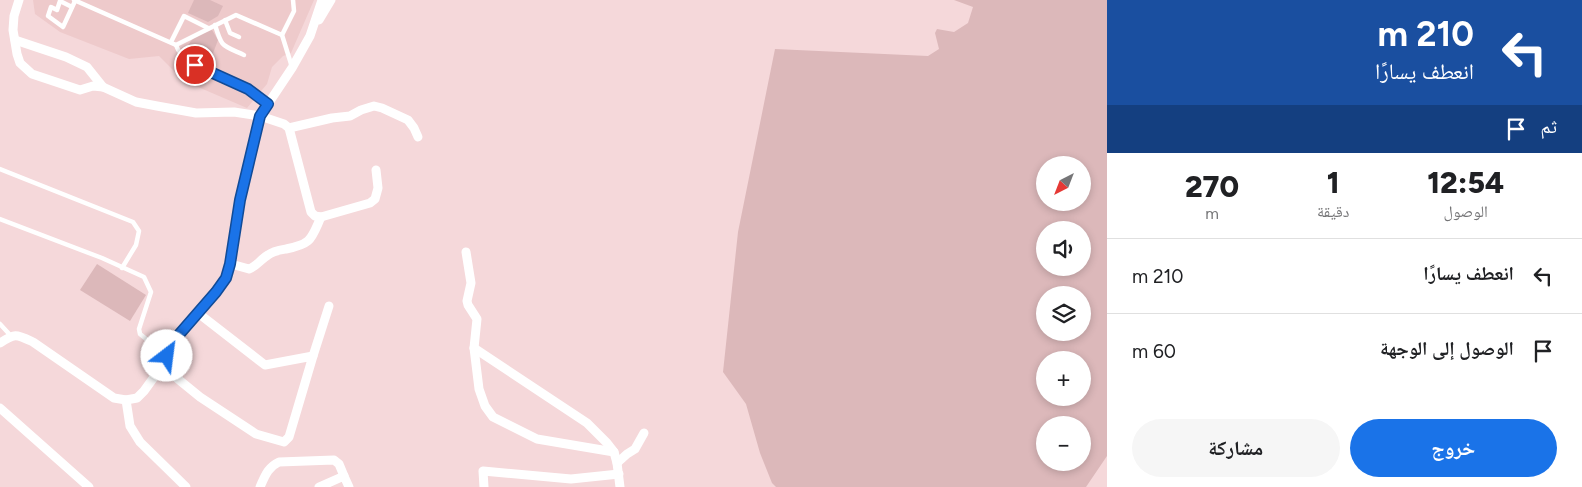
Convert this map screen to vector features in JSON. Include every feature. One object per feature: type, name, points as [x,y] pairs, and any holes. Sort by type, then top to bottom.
[{"type":"street","points":[[19,0],[14,16],[13,30],[17,54],[20,63],[32,74],[80,90],[93,86],[103,87],[136,102],[196,113],[234,112],[260,116],[284,124],[289,128],[311,212],[315,216],[321,217],[375,199],[378,188],[376,170]]},
{"type":"street","points":[[310,36],[322,0]]},
{"type":"street","points":[[0,343],[11,336],[20,336],[33,342],[114,398],[126,400],[137,398],[162,366],[176,338],[226,278],[240,200],[260,116],[292,68],[331,0]]},
{"type":"street","points":[[15,40],[66,58],[87,68],[103,87]]},
{"type":"street","points":[[289,128],[332,118],[350,116],[374,106],[408,120],[418,138]]},
{"type":"street","points":[[230,264],[249,269],[258,264],[268,254],[306,243],[311,238],[321,217]]},
{"type":"street","points":[[466,252],[471,283],[467,301],[477,319],[474,348],[479,389],[485,406],[493,417],[537,439],[614,452]]},
{"type":"street","points":[[162,366],[200,397],[256,434],[284,442],[289,438],[329,306]]},
{"type":"street","points":[[198,313],[265,364],[313,356]]},
{"type":"street","points":[[474,348],[587,423],[614,452],[620,487]]},
{"type":"street","points":[[126,400],[130,426],[140,442],[186,487]]},
{"type":"street","points":[[0,408],[89,487]]},
{"type":"street","points":[[617,463],[635,449],[644,434]]},
{"type":"street","points":[[260,487],[268,469],[279,462],[334,460],[339,464],[349,487]]},
{"type":"street","points":[[484,487],[483,471],[571,479],[619,474]]},
{"type":"street","points":[[319,487],[344,476]]},
{"type":"lane","points":[[72,7],[60,1],[56,10],[50,7],[48,16],[64,26],[72,7],[74,0],[173,43],[177,51],[195,65],[248,89],[268,104]]},
{"type":"lane","points":[[292,68],[282,36],[294,11],[294,0]]},
{"type":"lane","points":[[173,43],[236,15],[282,36]]},
{"type":"lane","points":[[173,43],[184,16],[208,28]]},
{"type":"lane","points":[[225,20],[230,33],[238,37]]},
{"type":"lane","points":[[215,25],[221,43],[244,55]]},
{"type":"lane","points":[[0,169],[133,222],[139,231],[136,245],[122,268]]},
{"type":"lane","points":[[0,219],[102,258],[144,277],[150,292],[139,329],[140,334],[167,356]]},
{"type":"lane","points":[[0,324],[11,336]]},
{"type":"shaded area","points":[[33,0],[314,0],[291,53],[283,56],[272,67],[267,84],[247,108],[184,81],[159,56],[129,59],[60,32],[35,14]]},
{"type":"shaded area","points":[[194,0],[210,0],[223,6],[218,16],[208,22],[188,13]]},
{"type":"shaded area","points":[[954,0],[1107,0],[1107,456],[1086,487],[776,487],[772,483],[760,453],[746,404],[723,372],[738,232],[775,49],[928,56],[939,49],[935,33],[937,29],[954,32],[968,23],[973,7]]},
{"type":"shaded area","points":[[212,30],[218,40],[209,64],[189,56],[186,51],[193,39]]},
{"type":"shaded area","points":[[97,264],[146,295],[130,321],[80,290]]},
{"type":"route","points":[[167,356],[176,338],[226,278],[240,200],[260,116],[268,104],[248,89],[195,65]]}]
